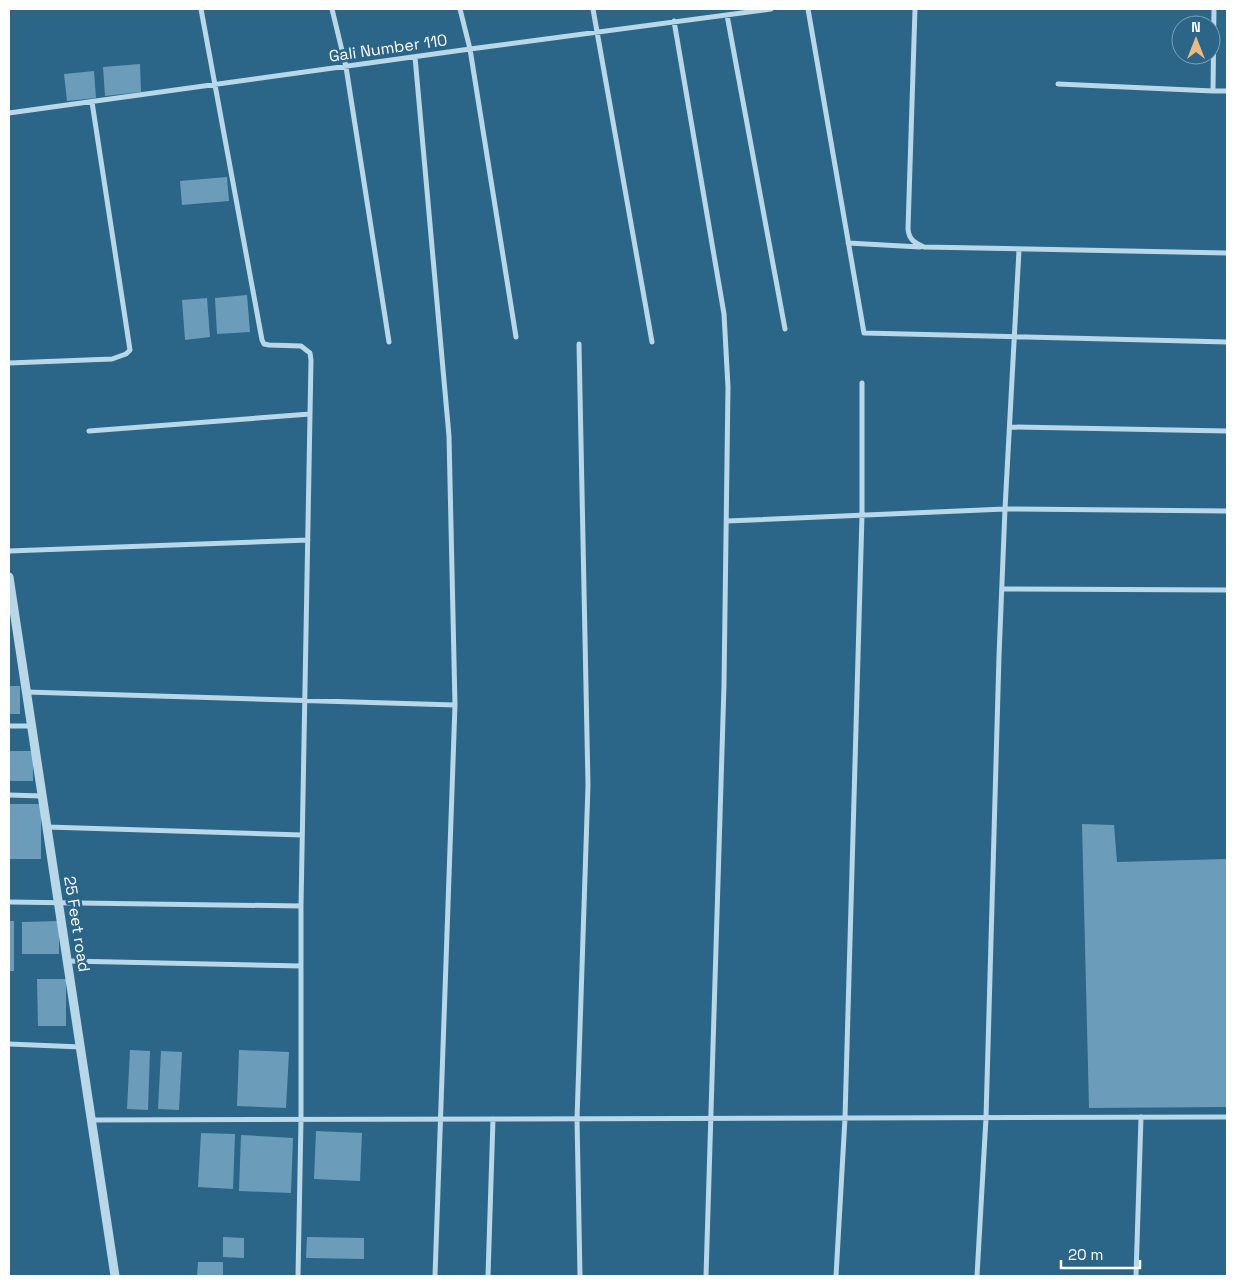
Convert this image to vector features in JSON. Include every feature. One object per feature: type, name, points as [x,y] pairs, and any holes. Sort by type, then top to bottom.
[{"type":"street","points":[[201,9],[262,340],[264,344],[269,345],[301,346],[310,353],[300,906],[298,1276]]},
{"type":"street","points":[[332,9],[346,67],[389,342]]},
{"type":"street","points":[[460,9],[470,49],[516,336]]},
{"type":"street","points":[[593,9],[652,342]]},
{"type":"street","name":"Gali Number 110","points":[[9,113],[771,9]]},
{"type":"street","points":[[808,9],[864,334],[1227,342]]},
{"type":"street","points":[[915,9],[908,230],[909,236],[914,243],[924,247]]},
{"type":"street","points":[[1212,90],[1214,9]]},
{"type":"street","points":[[727,14],[785,329]]},
{"type":"street","points":[[674,22],[724,314],[728,387],[727,521],[712,1118],[706,1276]]},
{"type":"street","points":[[415,57],[449,436],[455,705],[435,1276]]},
{"type":"street","points":[[1058,84],[1227,91]]},
{"type":"street","points":[[9,363],[112,359],[126,354],[130,350],[92,102]]},
{"type":"street","points":[[848,244],[1019,250],[1227,253]]},
{"type":"street","points":[[977,1276],[986,1118],[1005,509],[1019,250]]},
{"type":"street","points":[[579,344],[588,785],[578,1119],[580,1276]]},
{"type":"street","points":[[836,1276],[845,1118],[862,515],[862,383]]},
{"type":"street","points":[[89,431],[310,414]]},
{"type":"street","points":[[1010,428],[1227,431]]},
{"type":"street","points":[[727,521],[1005,509],[1227,511]]},
{"type":"street","points":[[9,551],[308,540]]},
{"type":"street","name":"25 Feet road","points":[[9,577],[12,625],[26,692],[115,1276]]},
{"type":"street","points":[[1003,589],[1227,590]]},
{"type":"street","points":[[26,692],[455,705]]},
{"type":"street","points":[[9,726],[31,726]]},
{"type":"street","points":[[9,795],[42,796]]},
{"type":"street","points":[[47,827],[302,835]]},
{"type":"street","points":[[9,902],[300,906]]},
{"type":"street","points":[[68,961],[300,966]]},
{"type":"street","points":[[9,1044],[81,1047]]},
{"type":"street","points":[[1136,1276],[1141,1117]]},
{"type":"street","points":[[92,1120],[1227,1117]]},
{"type":"street","points":[[488,1276],[493,1119]]},
{"type":"building","points":[[140,64],[141,92],[105,96],[103,67]]},
{"type":"building","points":[[94,71],[96,98],[67,101],[64,74]]},
{"type":"building","points":[[227,177],[229,201],[182,205],[180,181]]},
{"type":"building","points":[[247,295],[250,332],[217,334],[215,298]]},
{"type":"building","points":[[207,298],[210,337],[185,340],[182,300]]},
{"type":"building","points":[[9,686],[20,686],[20,714],[9,714]]},
{"type":"building","points":[[9,751],[33,751],[33,781],[9,781]]},
{"type":"building","points":[[9,804],[41,804],[41,859],[9,859]]},
{"type":"building","points":[[1082,824],[1114,825],[1117,862],[1227,859],[1227,1107],[1089,1108]]},
{"type":"building","points":[[9,921],[14,921],[14,971],[9,971]]},
{"type":"building","points":[[59,921],[59,954],[22,954],[22,922]]},
{"type":"building","points":[[37,979],[66,979],[66,1026],[38,1026]]},
{"type":"building","points":[[130,1050],[150,1051],[148,1110],[127,1109]]},
{"type":"building","points":[[239,1050],[289,1052],[286,1108],[237,1106]]},
{"type":"building","points":[[161,1051],[182,1052],[179,1110],[158,1109]]},
{"type":"building","points":[[316,1131],[362,1133],[360,1181],[314,1179]]},
{"type":"building","points":[[201,1133],[235,1134],[233,1189],[198,1187]]},
{"type":"building","points":[[241,1135],[293,1138],[291,1193],[239,1191]]},
{"type":"building","points":[[223,1237],[244,1238],[244,1258],[223,1257]]},
{"type":"building","points":[[307,1237],[364,1238],[364,1259],[306,1258]]},
{"type":"building","points":[[198,1262],[223,1262],[223,1276],[197,1276]]}]
